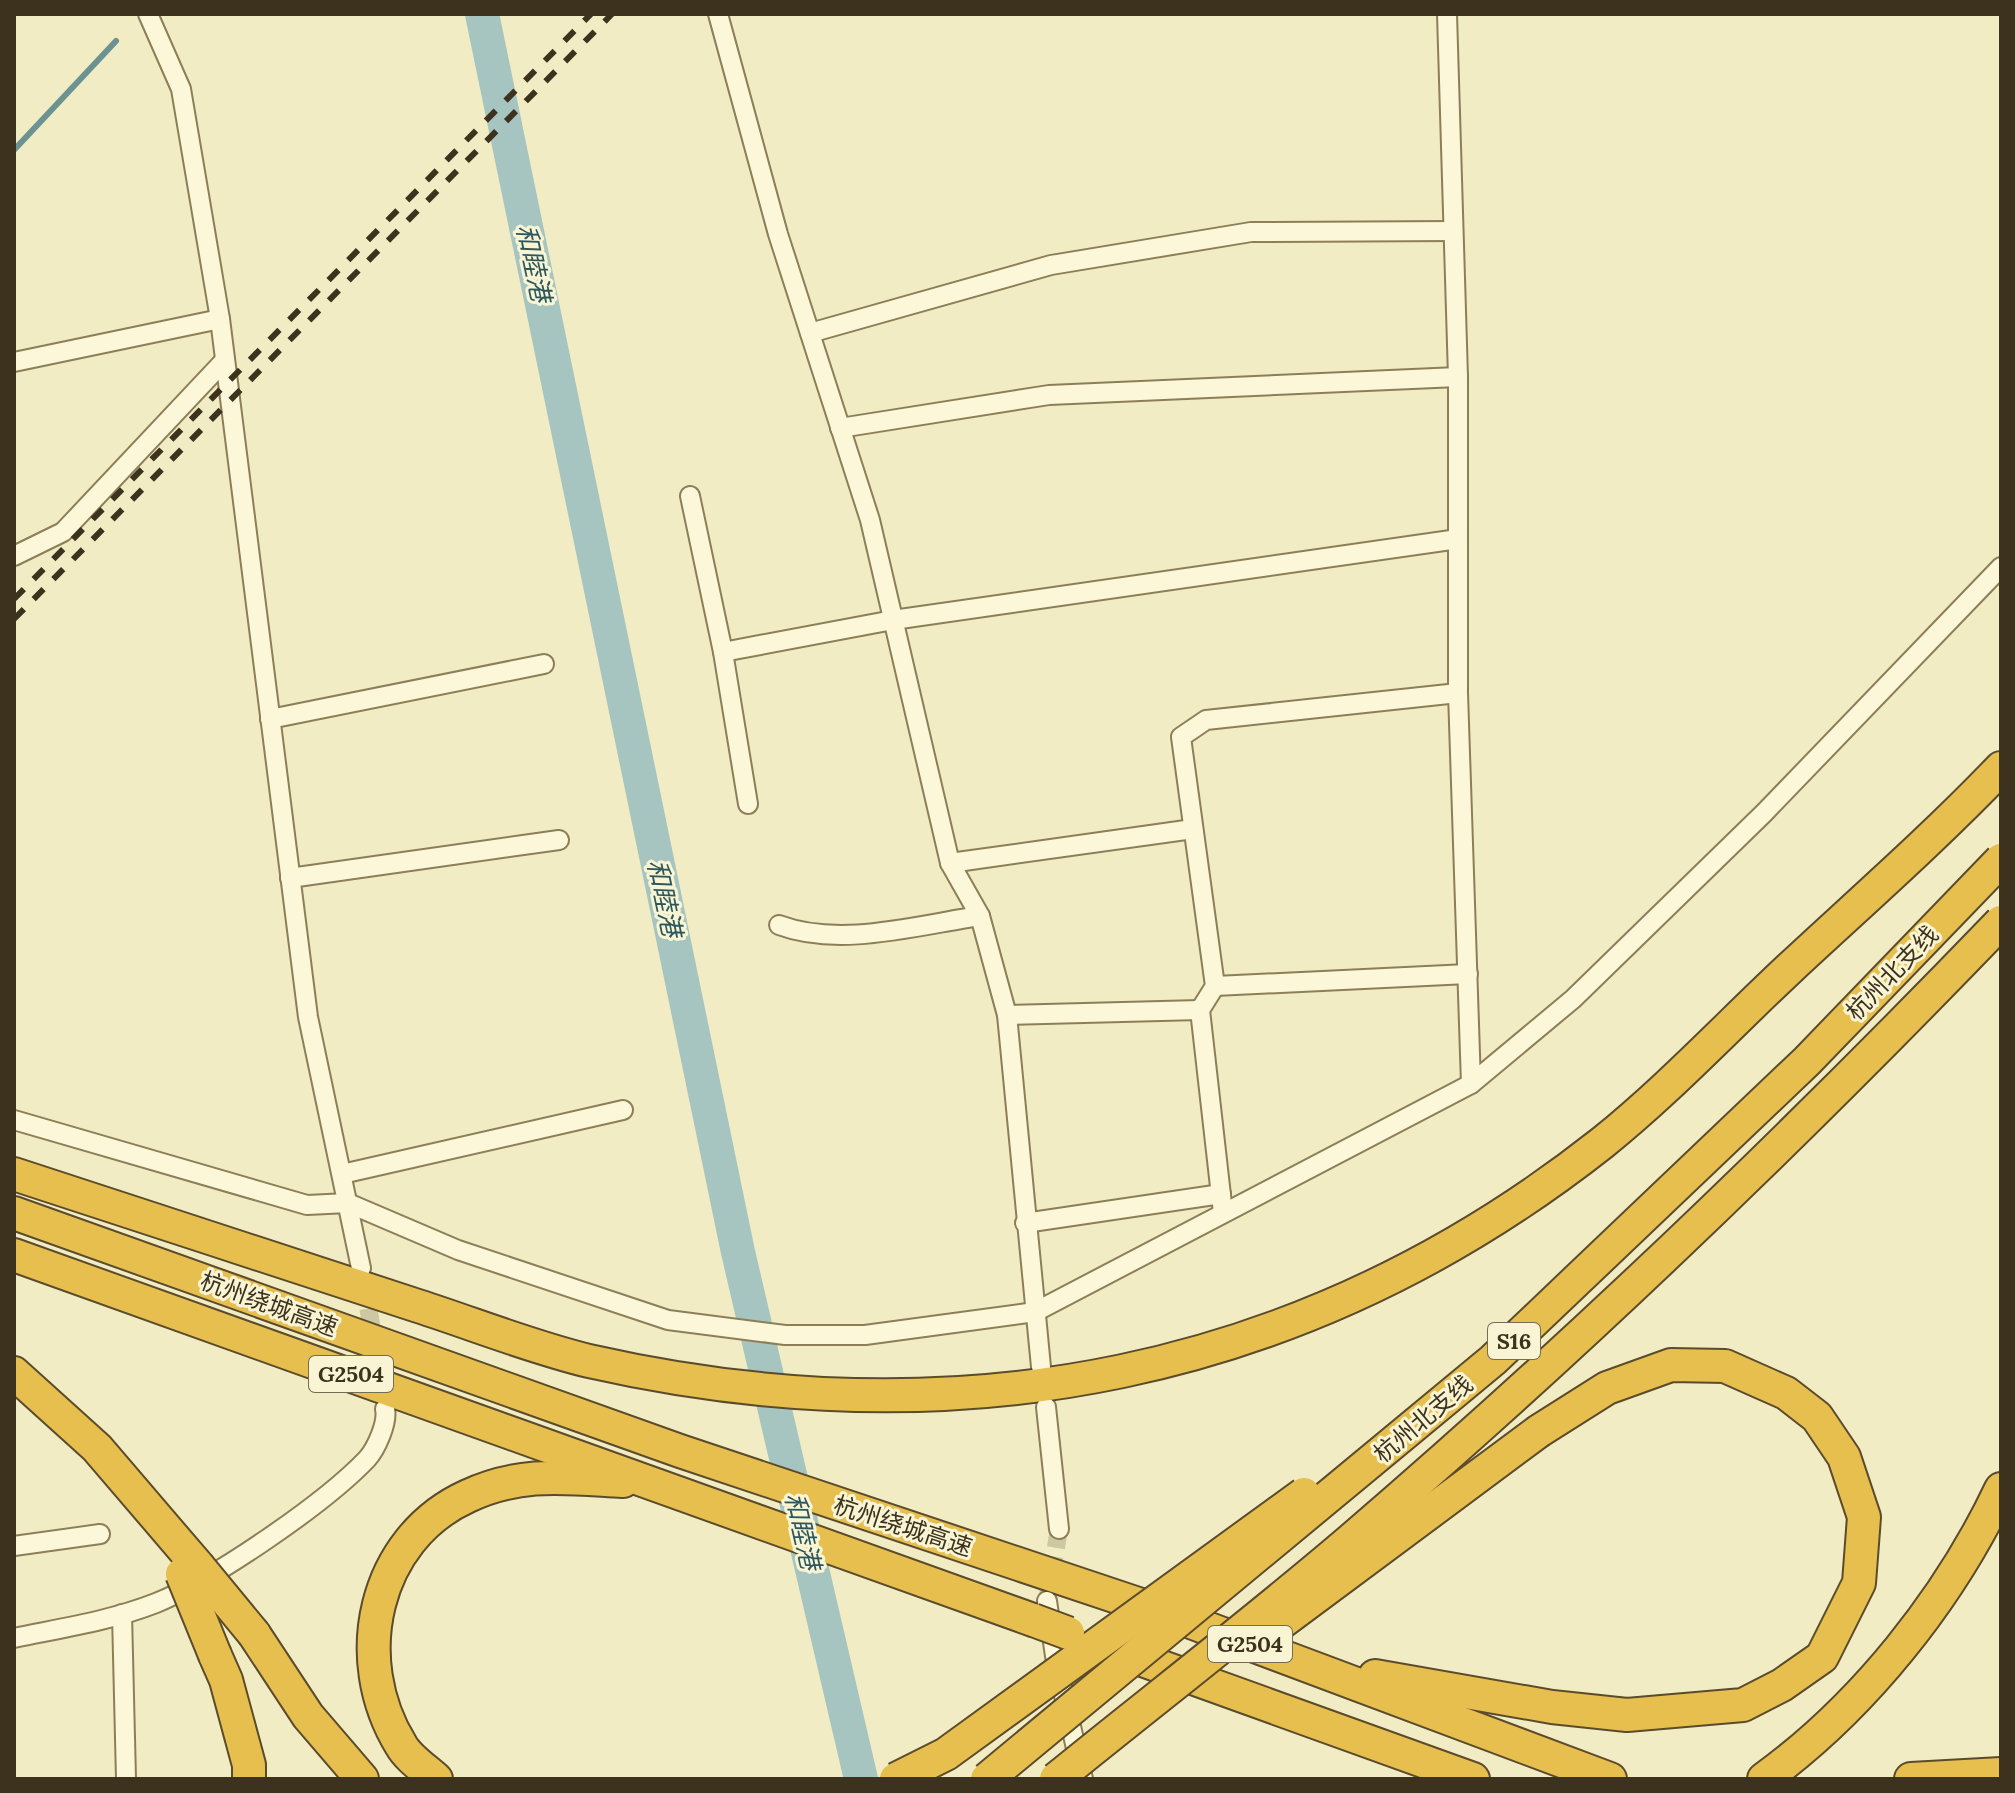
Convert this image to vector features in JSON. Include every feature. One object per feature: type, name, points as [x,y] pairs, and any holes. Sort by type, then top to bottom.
[{"type":"highway","points":[[14,1174],[585,1360],[748,1389],[939,1396],[1053,1386],[1189,1357],[1316,1313],[1429,1258],[1524,1199],[1604,1141],[2001,768]]},
{"type":"highway","name":"杭州北支线","points":[[987,1779],[1493,1360],[1807,1061],[2001,860]]},
{"type":"highway","name":"杭州北支线","points":[[1056,1779],[1345,1545],[1633,1286],[1884,1043],[2001,922]]},
{"type":"highway","name":"杭州绕城高速","points":[[14,1213],[680,1451],[1180,1618],[1610,1779]]},
{"type":"highway","name":"杭州绕城高速","points":[[14,1255],[898,1571],[1040,1611],[1068,1633],[1473,1779]]},
{"type":"highway","points":[[896,1779],[946,1754],[1493,1360]]},
{"type":"highway","points":[[1063,1779],[1362,1565],[1539,1431],[1607,1388],[1671,1365],[1725,1366],[1786,1393],[1817,1417],[1844,1457],[1864,1517],[1859,1583],[1822,1657],[1782,1685],[1743,1705],[1691,1712],[1627,1715],[1552,1707],[1299,1663]]},
{"type":"highway","points":[[14,1373],[97,1448],[166,1530],[190,1570],[254,1634],[308,1716],[362,1779]]},
{"type":"highway","points":[[436,1779],[401,1747],[375,1685],[372,1627],[391,1566],[420,1526],[467,1496],[531,1476],[673,1489]]},
{"type":"highway","points":[[1764,1779],[1856,1697],[1923,1616],[1982,1530],[2001,1489]]},
{"type":"highway","points":[[190,1570],[249,1765],[249,1779]]},
{"type":"highway","points":[[1911,1779],[2001,1774]]},
{"type":"street","points":[[148,14],[181,89],[220,319],[308,1017],[361,1268]]},
{"type":"street","points":[[718,14],[778,234],[870,520],[950,863],[980,916],[1007,1015],[1041,1367]]},
{"type":"street","points":[[1447,14],[1458,377],[1458,693],[1471,1084]]},
{"type":"street","points":[[810,333],[1051,265],[1251,232],[1453,231]]},
{"type":"street","points":[[14,362],[220,319]]},
{"type":"street","points":[[14,556],[63,532],[225,360]]},
{"type":"street","points":[[840,428],[1049,395],[1458,377]]},
{"type":"street","points":[[690,496],[723,652],[748,804]]},
{"type":"street","points":[[723,652],[893,620],[1458,539]]},
{"type":"street","points":[[14,1120],[307,1205],[348,1203],[458,1250],[668,1320],[785,1335],[865,1335],[1035,1312],[1222,1204],[1471,1084],[1573,999],[1764,813],[2001,567]]},
{"type":"street","points":[[270,719],[544,664]]},
{"type":"street","points":[[1222,1204],[1200,1010],[1215,986],[1181,737],[1206,720],[1458,693]]},
{"type":"street","points":[[950,863],[1193,829]]},
{"type":"street","points":[[290,878],[559,840]]},
{"type":"street","points":[[779,925],[801,934],[856,933],[980,916]]},
{"type":"street","points":[[1215,986],[1468,974]]},
{"type":"street","points":[[1007,1015],[1200,1010]]},
{"type":"street","points":[[342,1174],[623,1110]]},
{"type":"street","points":[[1025,1223],[1222,1204]]},
{"type":"street","points":[[1046,1407],[1059,1529]]},
{"type":"street","points":[[14,1638],[122,1614],[159,1602],[289,1523],[369,1457],[387,1418],[385,1409]]},
{"type":"street","points":[[14,1546],[100,1534]]},
{"type":"street","points":[[1040,1611],[1055,1656],[1083,1779]]},
{"type":"street","points":[[122,1614],[126,1779]]},
{"type":"waterway","name":"和睦港","points":[[482,14],[738,1252],[861,1779]]},
{"type":"waterway","points":[[14,150],[116,41]]},
{"type":"tunnel","points":[[364,1282],[382,1391]]},
{"type":"tunnel","points":[[1047,1601],[1059,1529]]},
{"type":"railway","points":[[14,599],[591,14]]},
{"type":"railway","points":[[14,619],[612,14]]}]
